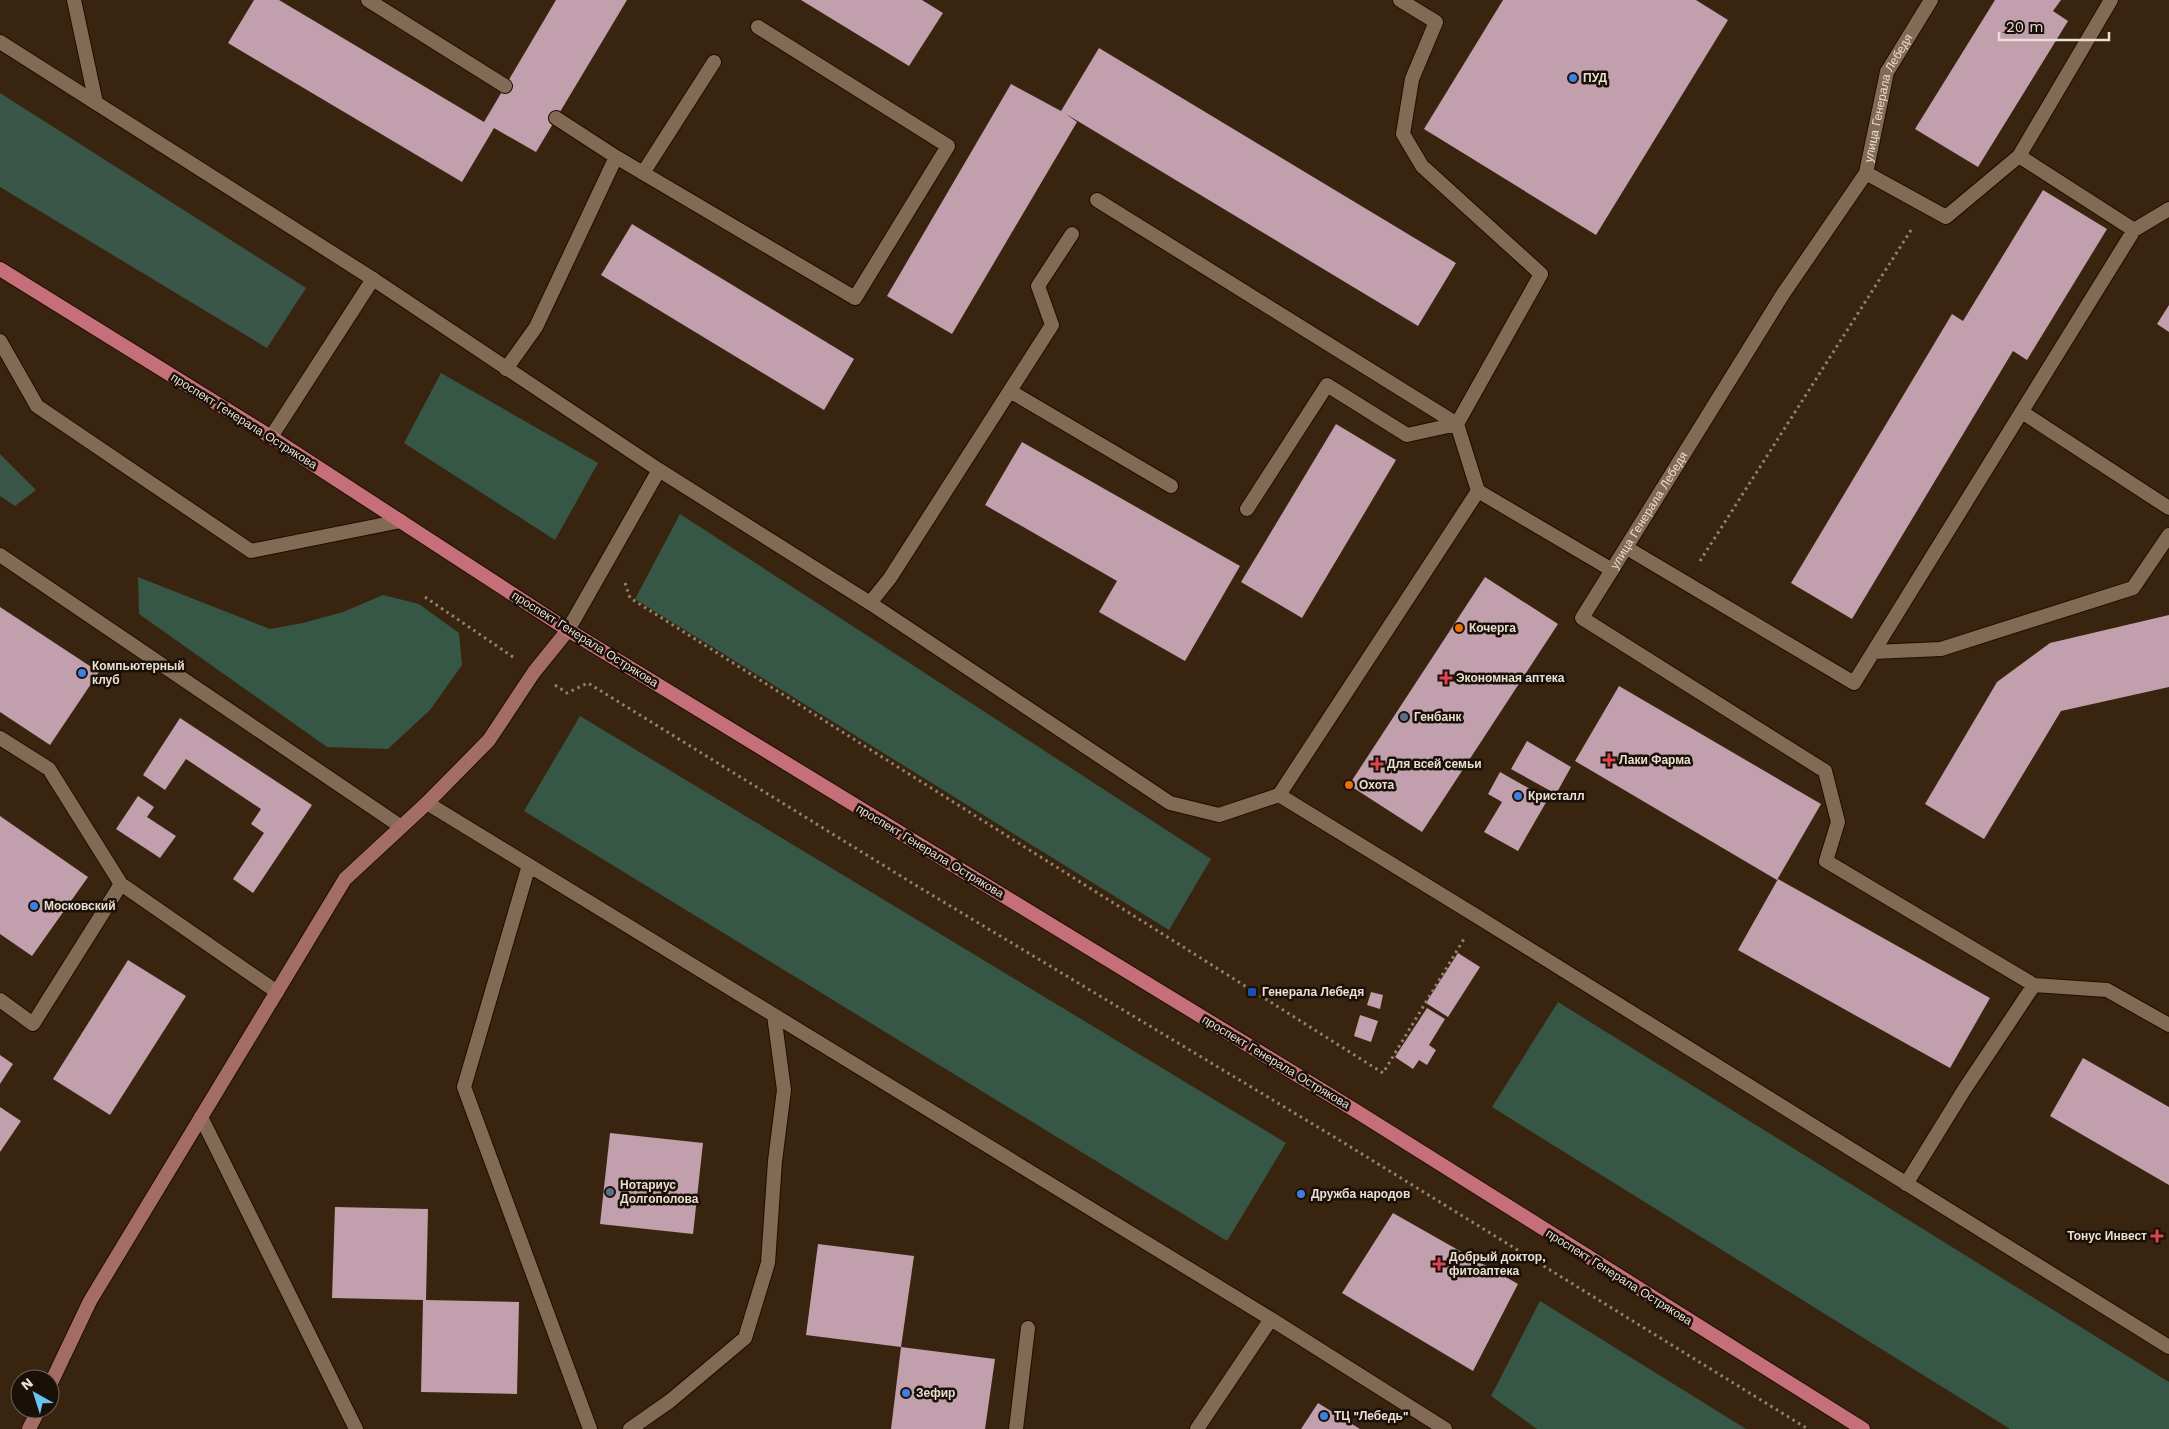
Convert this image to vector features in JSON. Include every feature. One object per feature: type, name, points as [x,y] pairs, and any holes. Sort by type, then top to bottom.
[{"type":"main road","name":"проспект Генерала Острякова","points":[[0,269],[271,437],[568,630],[1356,1111],[1863,1429]]},
{"type":"main road","points":[[58,1369],[90,1301],[345,879],[427,803],[489,740],[534,672],[568,630]]},
{"type":"street","points":[[74,0],[96,103]]},
{"type":"street","points":[[368,0],[505,86]]},
{"type":"street","points":[[1247,509],[1327,385],[1406,435],[1457,424],[1541,274],[1422,166],[1404,134],[1412,79],[1436,22],[1400,0]]},
{"type":"street","name":"улица Генерала Лебедя","points":[[1478,491],[1612,570],[1783,294],[1866,173],[1887,72],[1931,0]]},
{"type":"street","points":[[1866,173],[1946,217],[2019,156],[2111,0]]},
{"type":"street","points":[[556,118],[616,157],[855,298],[948,146],[758,27]]},
{"type":"street","points":[[0,42],[373,279],[659,470],[870,603],[1170,803],[1219,815],[1279,795],[1478,491],[1457,424],[1097,200]]},
{"type":"street","points":[[643,173],[714,62]]},
{"type":"street","points":[[2019,156],[2134,230]]},
{"type":"street","points":[[506,369],[536,327],[616,157]]},
{"type":"street","points":[[1627,548],[1854,683],[2134,230],[2169,209]]},
{"type":"street","points":[[870,603],[890,578],[1052,324],[1038,286],[1072,234]]},
{"type":"street","points":[[271,437],[373,279]]},
{"type":"street","points":[[0,341],[38,406],[251,551],[401,521]]},
{"type":"street","points":[[1010,391],[1171,486]]},
{"type":"street","points":[[2022,412],[2169,508]]},
{"type":"street","points":[[568,630],[659,470]]},
{"type":"street","points":[[1873,652],[1941,649],[2133,588],[2169,534]]},
{"type":"street","points":[[0,555],[400,826]]},
{"type":"street","points":[[1612,570],[1582,618],[1825,771],[1838,822],[1826,861],[2034,985],[2108,990],[2169,1025]]},
{"type":"street","points":[[0,738],[49,769],[121,884],[277,992]]},
{"type":"street","points":[[1279,795],[2169,1347]]},
{"type":"street","points":[[427,803],[1271,1319],[1445,1429]]},
{"type":"street","points":[[530,865],[464,1086],[590,1429]]},
{"type":"street","points":[[0,1000],[34,1024],[121,884]]},
{"type":"street","points":[[1906,1184],[1964,1090],[2034,985]]},
{"type":"street","points":[[630,1429],[670,1401],[745,1338],[768,1263],[775,1161],[784,1090],[774,1015]]},
{"type":"street","points":[[201,1117],[356,1429]]},
{"type":"street","points":[[1197,1429],[1271,1319]]},
{"type":"street","points":[[1016,1429],[1028,1328]]},
{"type":"path","points":[[1686,583],[1926,206]]},
{"type":"path","points":[[624,581],[630,598],[1383,1074],[1478,917]]},
{"type":"path","points":[[425,598],[567,693],[588,683],[917,886],[1336,1138],[1808,1429]]},
{"type":"green space","points":[[0,93],[306,288],[267,348],[0,187]]},
{"type":"green space","points":[[441,373],[598,463],[555,540],[404,443]]},
{"type":"green space","points":[[0,454],[36,490],[15,506],[0,496]]},
{"type":"green space","points":[[680,514],[1211,859],[1169,930],[635,599]]},
{"type":"green space","points":[[138,577],[270,629],[303,623],[343,612],[383,595],[419,604],[459,633],[462,665],[430,710],[388,749],[327,747],[139,614]]},
{"type":"green space","points":[[580,716],[1286,1143],[1227,1241],[524,811]]},
{"type":"green space","points":[[1558,1002],[2169,1382],[2169,1429],[2010,1429],[1492,1107]]},
{"type":"green space","points":[[1540,1301],[1746,1429],[1537,1429],[1491,1396]]},
{"type":"building","points":[[254,0],[279,0],[484,122],[556,0],[627,0],[536,152],[494,128],[462,182],[228,43]]},
{"type":"building","points":[[801,0],[922,0],[943,13],[909,66]]},
{"type":"building","points":[[1503,0],[1696,0],[1728,20],[1596,235],[1424,129]]},
{"type":"building","points":[[1995,0],[2061,0],[2053,11],[2068,21],[1978,167],[1915,129]]},
{"type":"building","points":[[1099,48],[1456,263],[1418,326],[1066,114],[1077,122],[952,334],[887,296],[1011,84],[1061,111]]},
{"type":"building","points":[[2043,190],[2107,229],[2027,360],[2013,351],[1852,619],[1791,583],[1952,314],[1963,321]]},
{"type":"building","points":[[632,224],[854,359],[824,410],[601,275]]},
{"type":"building","points":[[2169,305],[2169,332],[2157,324]]},
{"type":"building","points":[[1336,424],[1396,460],[1302,618],[1241,582]]},
{"type":"building","points":[[1022,442],[1240,566],[1185,661],[1099,612],[1117,581],[985,505]]},
{"type":"building","points":[[1485,577],[1558,624],[1422,832],[1349,785]]},
{"type":"building","points":[[0,607],[99,672],[50,745],[0,712]]},
{"type":"building","points":[[2169,615],[2169,687],[2061,711],[1984,839],[1925,804],[1997,682],[2050,643]]},
{"type":"building","points":[[1619,686],[1821,804],[1777,880],[1575,761]]},
{"type":"building","points":[[180,718],[312,805],[253,893],[233,879],[264,833],[251,824],[261,809],[186,759],[165,790],[143,775]]},
{"type":"building","points":[[1527,741],[1571,767],[1556,794],[1511,769]]},
{"type":"building","points":[[1500,772],[1548,799],[1518,851],[1484,832],[1502,802],[1488,794]]},
{"type":"building","points":[[138,796],[154,807],[147,817],[176,836],[160,858],[116,829]]},
{"type":"building","name":"Московский","points":[[0,816],[88,877],[32,956],[0,934]]},
{"type":"building","points":[[1778,879],[1990,998],[1950,1068],[1738,950]]},
{"type":"building","points":[[1458,953],[1480,967],[1448,1017],[1426,1003]]},
{"type":"building","points":[[128,960],[186,996],[110,1115],[53,1079]]},
{"type":"building","points":[[1371,992],[1383,995],[1380,1009],[1367,1005]]},
{"type":"building","points":[[1427,1008],[1445,1019],[1429,1045],[1436,1050],[1427,1065],[1419,1060],[1413,1069],[1395,1057]]},
{"type":"building","points":[[1360,1015],[1378,1021],[1371,1042],[1354,1036]]},
{"type":"building","points":[[0,1055],[13,1064],[0,1084]]},
{"type":"building","points":[[2083,1058],[2169,1107],[2169,1185],[2050,1116]]},
{"type":"building","points":[[0,1107],[21,1121],[0,1152]]},
{"type":"building","points":[[610,1133],[703,1143],[693,1234],[600,1224]]},
{"type":"building","points":[[335,1207],[428,1209],[426,1300],[519,1302],[517,1394],[421,1392],[423,1300],[332,1298]]},
{"type":"building","points":[[1393,1213],[1518,1284],[1473,1371],[1342,1293]]},
{"type":"building","points":[[818,1244],[914,1256],[901,1347],[806,1335]]},
{"type":"building","points":[[901,1347],[995,1359],[985,1429],[891,1429]]},
{"type":"building","name":"ТЦ \"Лебедь\"","points":[[1318,1403],[1360,1429],[1301,1429]]},
{"type":"place","name":"ПУД","points":[[1573,78]]},
{"type":"place","name":"Кочерга","points":[[1459,628]]},
{"type":"place","name":"Компьютерный клуб","points":[[82,673]]},
{"type":"place","name":"Экономная аптека","points":[[1446,678]]},
{"type":"place","name":"Генбанк","points":[[1404,717]]},
{"type":"place","name":"Лаки Фарма","points":[[1609,760]]},
{"type":"place","name":"Для всей семьи","points":[[1377,764]]},
{"type":"place","name":"Охота","points":[[1349,785]]},
{"type":"place","name":"Кристалл","points":[[1518,796]]},
{"type":"place","name":"Московский","points":[[34,906]]},
{"type":"place","name":"Генерала Лебедя","points":[[1252,992]]},
{"type":"place","name":"Нотариус Долгополова","points":[[610,1192]]},
{"type":"place","name":"Дружба народов","points":[[1301,1194]]},
{"type":"place","name":"Тонус Инвест","points":[[2157,1236]]},
{"type":"place","name":"Добрый доктор, фитоаптека","points":[[1439,1264]]},
{"type":"place","name":"Зефир","points":[[906,1393]]},
{"type":"place","name":"ТЦ \"Лебедь\"","points":[[1324,1416]]}]
